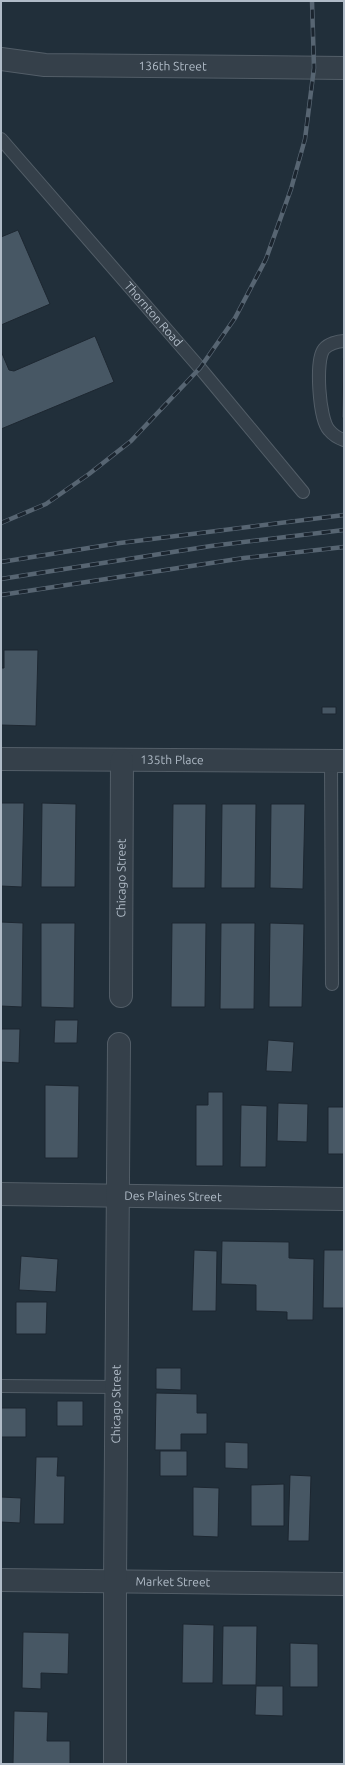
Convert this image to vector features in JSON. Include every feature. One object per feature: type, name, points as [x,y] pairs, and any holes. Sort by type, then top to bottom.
[{"type":"street","name":"136th Street","points":[[1,59],[45,65],[344,68]]},
{"type":"street","name":"135th Place","points":[[1,759],[337,761]]},
{"type":"street","name":"Chicago Street","points":[[121,996],[122,760]]},
{"type":"street","name":"Chicago Street","points":[[115,1764],[119,1044]]},
{"type":"street","name":"Des Plaines Street","points":[[1,1194],[344,1199]]},
{"type":"street","name":"Market Street","points":[[1,1580],[344,1584]]},
{"type":"lane","name":"Thornton Road","points":[[1,139],[200,368],[303,492]]},
{"type":"lane","points":[[344,341],[331,344],[324,349],[320,358],[319,402],[322,416],[328,429],[336,437],[344,440]]},
{"type":"lane","points":[[332,984],[337,761]]},
{"type":"lane","points":[[1,1386],[116,1387]]},
{"type":"building","points":[[18,230],[50,304],[1,325],[1,237]]},
{"type":"building","points":[[95,336],[114,382],[1,429],[1,351],[9,370],[14,371]]},
{"type":"building","points":[[343,358],[344,418],[342,418]]},
{"type":"building","points":[[4,650],[38,650],[36,726],[1,725],[1,668],[4,668]]},
{"type":"building","points":[[322,707],[336,707],[336,714],[322,714]]},
{"type":"building","points":[[1,803],[24,803],[22,887],[1,886]]},
{"type":"building","points":[[42,803],[76,804],[75,887],[41,887]]},
{"type":"building","points":[[173,804],[206,804],[205,888],[172,888]]},
{"type":"building","points":[[222,804],[256,804],[255,888],[221,888]]},
{"type":"building","points":[[271,804],[305,804],[303,889],[270,888]]},
{"type":"building","points":[[1,922],[23,923],[22,1007],[1,1006]]},
{"type":"building","points":[[41,923],[75,923],[74,1008],[41,1007]]},
{"type":"building","points":[[172,923],[206,923],[205,1007],[171,1007]]},
{"type":"building","points":[[221,923],[255,923],[254,1009],[220,1009]]},
{"type":"building","points":[[270,923],[304,924],[302,1007],[269,1007]]},
{"type":"building","points":[[55,1020],[78,1020],[77,1043],[54,1043]]},
{"type":"building","points":[[1,1029],[20,1029],[19,1063],[1,1062]]},
{"type":"building","points":[[268,1040],[294,1042],[292,1072],[266,1071]]},
{"type":"building","points":[[45,1085],[79,1086],[78,1158],[45,1158]]},
{"type":"building","points":[[208,1092],[223,1092],[223,1166],[196,1166],[196,1105],[208,1105]]},
{"type":"building","points":[[278,1103],[308,1104],[307,1142],[277,1141]]},
{"type":"building","points":[[241,1105],[267,1106],[266,1167],[240,1167]]},
{"type":"building","points":[[328,1107],[344,1107],[344,1154],[328,1154]]},
{"type":"building","points":[[222,1241],[289,1242],[289,1258],[314,1259],[313,1320],[287,1320],[287,1312],[256,1311],[256,1285],[221,1284]]},
{"type":"building","points":[[194,1250],[217,1251],[216,1311],[192,1311]]},
{"type":"building","points":[[324,1250],[344,1250],[344,1308],[323,1308]]},
{"type":"building","points":[[21,1256],[58,1259],[56,1292],[19,1290]]},
{"type":"building","points":[[16,1302],[47,1302],[46,1334],[16,1334]]},
{"type":"building","points":[[156,1368],[181,1368],[181,1390],[156,1389]]},
{"type":"building","points":[[156,1393],[197,1394],[197,1413],[207,1413],[207,1434],[181,1434],[181,1450],[155,1450]]},
{"type":"building","points":[[57,1401],[83,1401],[83,1426],[57,1426]]},
{"type":"building","points":[[1,1408],[26,1408],[26,1437],[1,1437]]},
{"type":"building","points":[[225,1442],[248,1443],[248,1469],[225,1468]]},
{"type":"building","points":[[160,1451],[187,1451],[187,1476],[160,1476]]},
{"type":"building","points":[[36,1457],[58,1457],[57,1476],[65,1476],[64,1524],[34,1524]]},
{"type":"building","points":[[290,1475],[311,1476],[309,1541],[288,1541]]},
{"type":"building","points":[[284,1484],[284,1526],[251,1526],[251,1485]]},
{"type":"building","points":[[193,1487],[219,1488],[218,1537],[193,1536]]},
{"type":"building","points":[[1,1497],[21,1498],[20,1523],[1,1522]]},
{"type":"building","points":[[183,1624],[214,1625],[213,1683],[182,1683]]},
{"type":"building","points":[[223,1626],[257,1626],[256,1685],[222,1685]]},
{"type":"building","points":[[23,1632],[69,1633],[68,1674],[41,1673],[41,1689],[22,1688]]},
{"type":"building","points":[[290,1643],[318,1644],[318,1687],[290,1687]]},
{"type":"building","points":[[256,1686],[283,1686],[283,1716],[255,1715]]},
{"type":"building","points":[[14,1711],[48,1712],[47,1741],[70,1741],[70,1764],[13,1764]]},
{"type":"railway","points":[[1,523],[46,504],[89,474],[131,441],[200,368],[235,318],[266,259],[291,189],[305,139],[314,68],[312,1]]},
{"type":"railway","points":[[1,562],[120,543],[344,515]]},
{"type":"railway","points":[[1,579],[211,546],[344,530]]},
{"type":"railway","points":[[1,595],[244,558],[344,547]]}]
